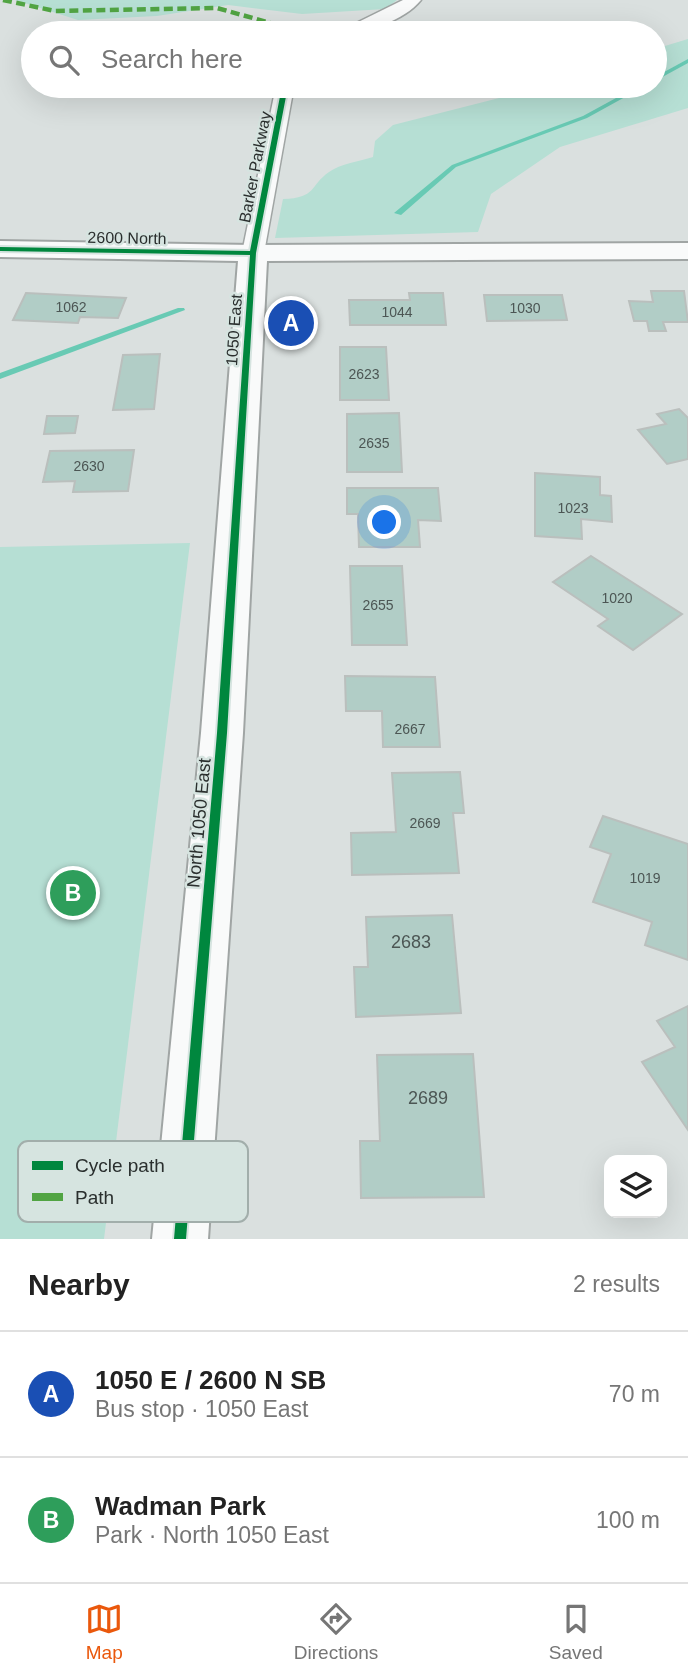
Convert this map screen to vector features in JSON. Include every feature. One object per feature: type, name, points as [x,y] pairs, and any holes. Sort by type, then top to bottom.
[{"type":"main road","name":"2600 North","points":[[0,249],[253,253],[688,251]]},
{"type":"main road","name":"1050 East","points":[[243,409],[253,253]]},
{"type":"main road","name":"North 1050 East","points":[[188,1141],[222,733],[243,409]]},
{"type":"street","points":[[373,21],[400,10],[413,0]]},
{"type":"street","name":"Barker Parkway","points":[[253,253],[283,98]]},
{"type":"green space","points":[[15,0],[397,0],[385,9],[302,14],[228,5],[157,16],[78,20]]},
{"type":"green space","points":[[688,39],[688,108],[560,147],[491,194],[478,232],[275,238],[283,199],[307,194],[334,169],[373,157],[375,141],[393,125],[499,98],[667,98],[667,45]]},
{"type":"green space","points":[[190,543],[116,1141],[18,1141],[18,1222],[106,1222],[104,1239],[0,1239],[0,547]]},
{"type":"building","points":[[651,291],[684,291],[688,322],[663,322],[666,331],[649,331],[647,321],[634,321],[629,301],[653,302]]},
{"type":"building","points":[[26,293],[126,298],[118,318],[80,317],[78,323],[13,320]]},
{"type":"building","points":[[409,293],[443,293],[446,325],[350,325],[349,300],[410,300]]},
{"type":"building","points":[[484,295],[562,295],[567,320],[487,321]]},
{"type":"building","points":[[340,347],[386,347],[389,400],[340,400]]},
{"type":"building","points":[[160,354],[154,409],[113,410],[123,355]]},
{"type":"building","points":[[679,409],[688,418],[688,459],[667,464],[638,430],[666,424],[657,414]]},
{"type":"building","points":[[399,413],[402,472],[347,472],[347,414]]},
{"type":"building","points":[[47,416],[78,416],[75,433],[44,434]]},
{"type":"building","points":[[134,450],[128,491],[73,492],[75,481],[43,482],[50,451]]},
{"type":"building","points":[[535,473],[600,477],[600,495],[611,496],[612,522],[581,519],[582,539],[535,536]]},
{"type":"building","points":[[347,488],[438,488],[441,521],[418,520],[420,547],[359,547],[358,514],[347,514]]},
{"type":"building","points":[[591,556],[682,614],[633,650],[598,626],[608,619],[553,582]]},
{"type":"building","points":[[350,566],[402,566],[407,645],[352,645]]},
{"type":"building","points":[[345,676],[435,677],[440,747],[383,747],[382,711],[346,711]]},
{"type":"building","points":[[460,772],[464,813],[453,813],[459,873],[352,875],[351,833],[396,832],[392,773]]},
{"type":"building","points":[[603,816],[688,844],[688,960],[645,945],[652,922],[593,902],[611,854],[590,847]]},
{"type":"building","points":[[452,915],[461,1013],[356,1017],[354,967],[368,967],[366,917]]},
{"type":"building","points":[[688,1006],[688,1130],[642,1062],[675,1047],[657,1021]]},
{"type":"building","points":[[473,1054],[484,1197],[361,1198],[360,1141],[380,1141],[377,1055]]},
{"type":"waterway","points":[[667,72],[688,61]]},
{"type":"waterway","points":[[398,213],[454,166],[585,117],[620,98]]},
{"type":"waterway","points":[[0,376],[181,310]]},
{"type":"marked path","points":[[3,0],[55,11],[217,8],[263,21]]},
{"type":"cycle path","points":[[188,1141],[222,733],[253,253],[283,98]]},
{"type":"cycle path","points":[[0,249],[253,253]]},
{"type":"cycle path","points":[[180,1239],[181,1222]]},
{"type":"place","name":"1050 E / 2600 N SB","points":[[291,323]]},
{"type":"place","name":"Wadman Park","points":[[73,893]]}]
